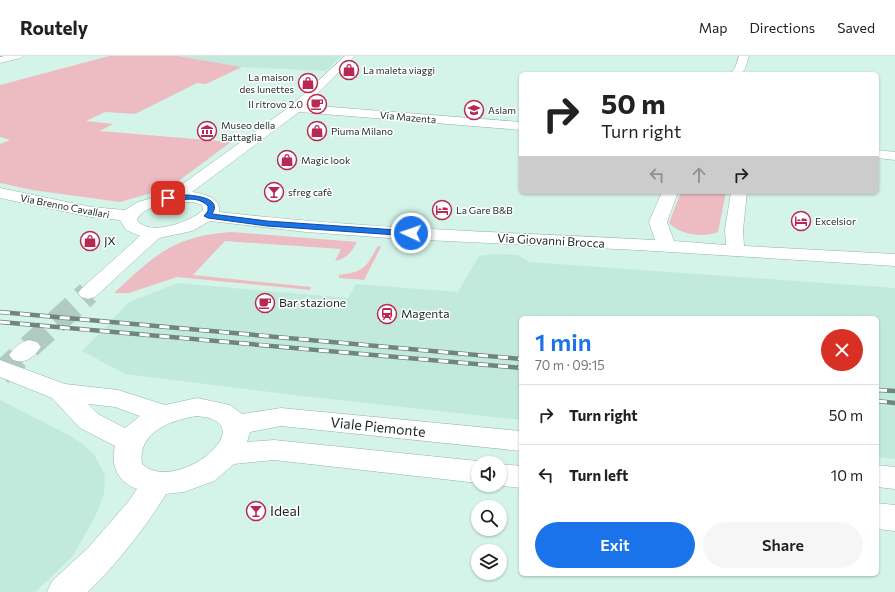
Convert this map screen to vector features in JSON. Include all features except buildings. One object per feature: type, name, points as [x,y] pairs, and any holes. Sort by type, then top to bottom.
[{"type":"street","points":[[0,60],[18,56]]},
{"type":"street","points":[[175,197],[296,108],[350,56]]},
{"type":"street","points":[[737,72],[740,69],[744,56]]},
{"type":"street","name":"Via Mazenta","points":[[296,108],[519,126]]},
{"type":"street","points":[[879,154],[895,156]]},
{"type":"street","name":"Via Brenno Cavallari","points":[[0,193],[91,212],[130,216]]},
{"type":"street","points":[[666,246],[658,222],[669,194]]},
{"type":"street","points":[[735,250],[734,230],[739,194]]},
{"type":"street","points":[[188,196],[207,201],[211,206],[211,211],[208,216],[187,227],[167,231],[155,232],[135,228],[129,222],[130,216],[136,210],[148,203],[175,197],[188,196]]},
{"type":"street","name":"Via Giovanni Brocca","points":[[208,216],[267,224],[382,232],[666,246],[895,260]]},
{"type":"street","points":[[88,293],[155,232]]},
{"type":"street","points":[[0,368],[61,392],[118,399],[163,414]]},
{"type":"street","points":[[61,392],[89,421],[131,442]]},
{"type":"street","points":[[208,407],[224,413],[231,418],[235,425],[235,439],[228,454],[220,463],[197,477],[170,484],[158,483],[147,481],[132,472],[128,466],[127,450],[131,442],[144,426],[163,414],[186,408],[208,407]]},
{"type":"street","name":"Viale Piemonte","points":[[235,425],[281,417],[519,441]]},
{"type":"street","points":[[228,454],[274,450],[471,471]]},
{"type":"street","points":[[507,476],[519,477]]},
{"type":"street","points":[[879,476],[895,478]]},
{"type":"street","points":[[64,592],[100,558],[139,511],[158,483]]},
{"type":"street","points":[[879,516],[895,518]]},
{"type":"shaded area","points":[[109,56],[178,56],[242,67],[206,84],[197,83],[135,114],[105,112],[86,121],[113,124],[100,131],[231,142],[169,188],[120,202],[32,190],[0,183],[0,144],[10,140],[0,137],[0,85]]},
{"type":"shaded area","points":[[178,56],[341,56],[326,71],[242,67]]},
{"type":"shaded area","points":[[680,194],[726,194],[718,232],[706,235],[686,233],[669,223]]},
{"type":"shaded area","points":[[232,232],[357,242],[348,254],[335,261],[341,249],[225,241],[193,275],[311,287],[310,290],[177,277],[129,293],[114,293],[141,268],[166,250],[194,238]]},
{"type":"shaded area","points":[[378,246],[381,247],[364,280],[339,278],[339,275],[355,272],[364,267]]},
{"type":"shaded area","points":[[496,254],[518,255],[529,262],[895,288],[895,459],[879,457],[879,316],[519,316],[519,420],[302,396],[125,374],[82,351],[129,302],[178,283],[348,298],[356,284],[458,292],[479,256]]},
{"type":"shaded area","points":[[0,400],[80,442],[94,454],[105,475],[104,495],[95,517],[73,556],[35,592],[0,592]]},
{"type":"tunnel","points":[[29,347],[88,293]]},
{"type":"tunnel","points":[[0,374],[21,355]]},
{"type":"railway","points":[[0,312],[519,359]]},
{"type":"railway","points":[[0,322],[519,368]]},
{"type":"railway","points":[[879,390],[895,391]]},
{"type":"railway","points":[[879,401],[895,403]]},
{"type":"place","name":"La maleta viaggi","points":[[349,70]]},
{"type":"place","name":"La maison des lunettes","points":[[308,83]]},
{"type":"place","name":"Il ritrovo 2.0","points":[[317,104]]},
{"type":"place","name":"Aslam","points":[[474,110]]},
{"type":"place","name":"Museo della Battaglia","points":[[207,131]]},
{"type":"place","name":"Piuma Milano","points":[[317,131]]},
{"type":"place","name":"Magic look","points":[[287,160]]},
{"type":"place","name":"sfreg cafè","points":[[274,192]]},
{"type":"place","name":"La Gare B&B","points":[[442,210]]},
{"type":"place","name":"Excelsior","points":[[801,221]]},
{"type":"place","name":"JX","points":[[90,241]]},
{"type":"place","name":"Bar stazione","points":[[265,303]]},
{"type":"place","name":"Magenta","points":[[387,314]]},
{"type":"place","name":"Ideal","points":[[256,511]]},
{"type":"route","points":[[168,198],[188,196],[207,201],[211,206],[211,211],[208,216],[267,224],[411,233]]}]
